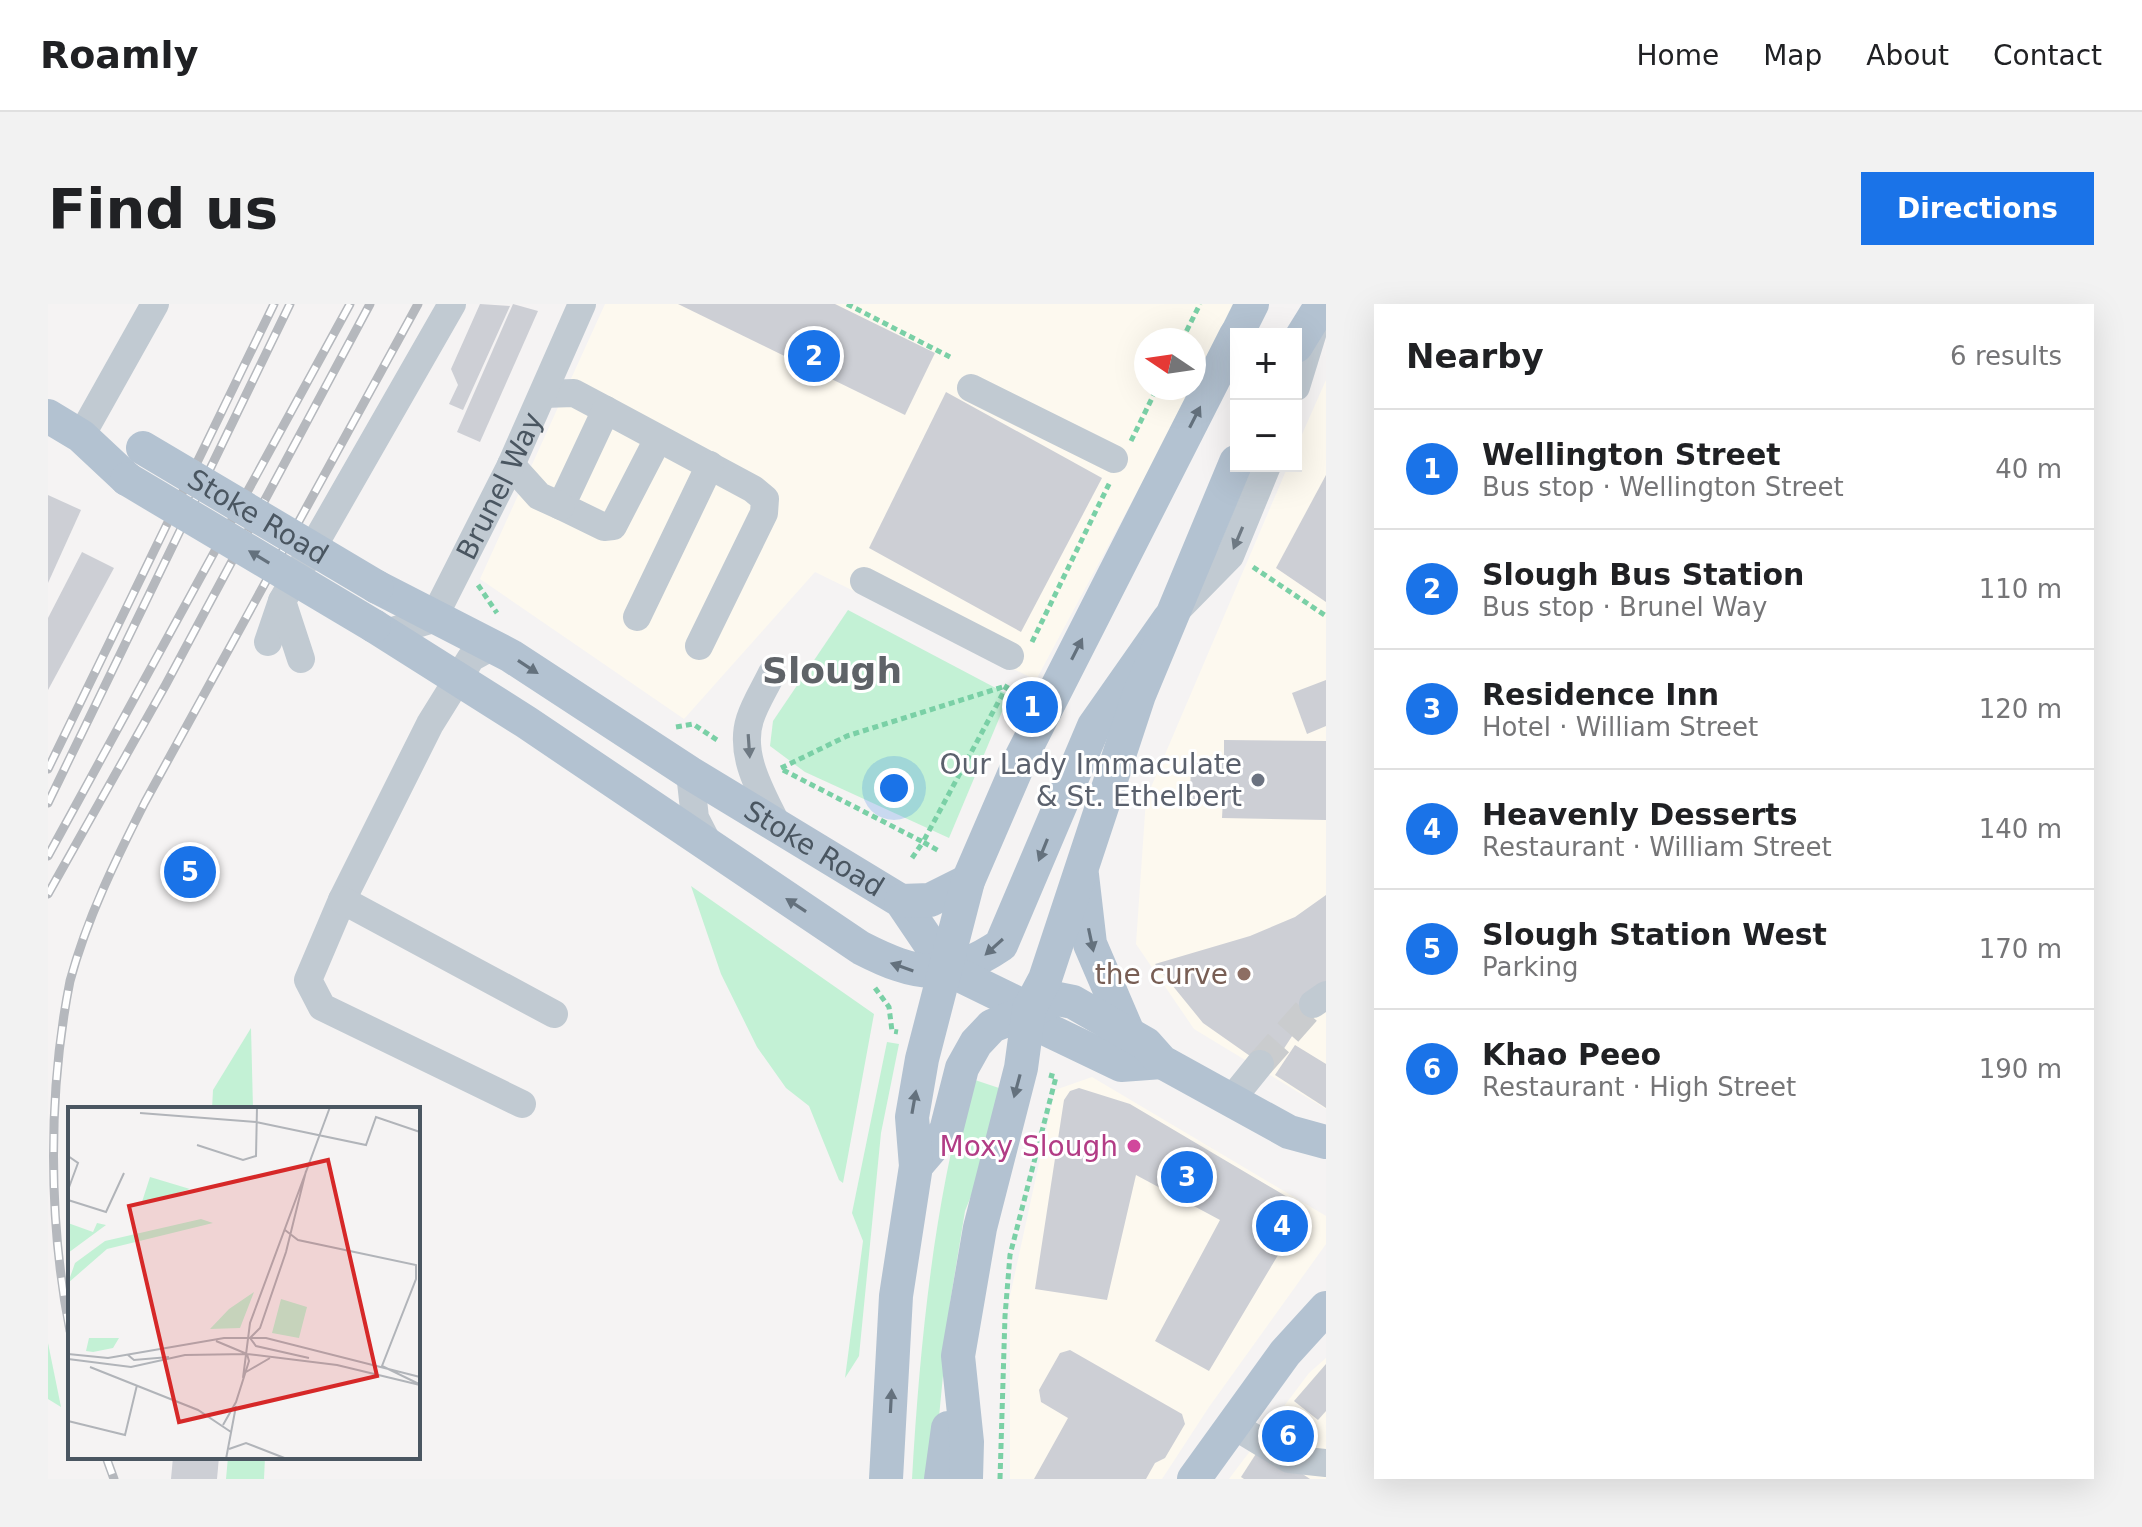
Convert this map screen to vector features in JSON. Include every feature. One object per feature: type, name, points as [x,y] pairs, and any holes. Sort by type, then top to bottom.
[{"type":"main road","points":[[1240,328],[1252,304]]},
{"type":"main road","points":[[1302,336],[1320,308]]},
{"type":"main road","points":[[886,1479],[896,1296],[916,1166],[912,1117],[922,1059],[968,881],[1022,756],[1230,347]]},
{"type":"main road","name":"Stoke Road","points":[[48,416],[81,436],[127,479],[380,629],[621,785],[713,851],[861,948],[905,970],[922,972],[947,969],[901,901],[690,773],[496,632],[433,619],[143,448],[81,436]]},
{"type":"main road","points":[[941,1479],[980,1228],[1021,1068],[1029,1009],[1045,979],[1081,863],[1169,619],[1232,472]]},
{"type":"main road","points":[[947,969],[981,958],[1001,945],[1094,726],[1169,619]]},
{"type":"main road","points":[[1081,863],[1090,944],[1129,1035]]},
{"type":"main road","points":[[901,901],[930,900],[968,881]]},
{"type":"main road","points":[[947,969],[1029,1009],[1037,1022],[1050,1031],[1121,1065],[1162,1062]]},
{"type":"main road","points":[[916,1166],[946,1131],[962,1068],[976,1043],[992,1026],[1058,999],[1073,1002],[1146,1044],[1162,1062],[1289,1132],[1326,1165]]},
{"type":"main road","points":[[1289,1132],[1326,1142]]},
{"type":"main road","points":[[1194,1479],[1285,1353],[1326,1308]]},
{"type":"main road","points":[[958,1356],[967,1442],[966,1479]]},
{"type":"street","points":[[81,436],[155,304]]},
{"type":"street","points":[[268,642],[282,601],[452,304]]},
{"type":"street","name":"Brunel Way","points":[[433,619],[511,465],[582,304]]},
{"type":"street","points":[[1302,367],[1320,308]]},
{"type":"street","points":[[971,388],[1118,461]]},
{"type":"street","points":[[543,394],[574,393],[710,465],[765,499],[764,513],[699,646]]},
{"type":"street","points":[[561,506],[606,410]]},
{"type":"street","points":[[511,465],[539,496],[604,527],[613,526],[658,439]]},
{"type":"street","points":[[637,617],[710,465]]},
{"type":"street","points":[[1169,619],[1230,556],[1265,472]]},
{"type":"street","points":[[864,581],[1017,660]]},
{"type":"street","points":[[282,601],[301,659]]},
{"type":"street","points":[[380,629],[433,619]]},
{"type":"street","points":[[496,632],[471,658],[430,724],[342,900],[308,980],[322,1007],[522,1104]]},
{"type":"street","points":[[772,673],[749,720],[747,746],[753,774],[778,827]]},
{"type":"street","points":[[690,773],[695,818],[713,851]]},
{"type":"street","points":[[342,900],[554,1014]]},
{"type":"street","points":[[1231,1100],[1260,1064]]},
{"type":"street","points":[[1233,1425],[1289,1459],[1326,1463]]},
{"type":"path","points":[[847,304],[950,357]]},
{"type":"path","points":[[1188,328],[1200,304]]},
{"type":"path","points":[[912,858],[1007,686],[1017,660],[1151,400]]},
{"type":"path","points":[[1242,560],[1326,616]]},
{"type":"path","points":[[476,582],[496,632]]},
{"type":"path","points":[[783,770],[847,736],[1007,686]]},
{"type":"path","points":[[776,762],[783,770],[939,851]]},
{"type":"path","points":[[1000,1479],[1010,1255],[1056,1077],[1042,1072]]},
{"type":"shaded area","points":[[605,304],[1237,304],[1206,362],[1206,328],[1134,328],[1134,400],[1187,400],[1036,680],[815,572],[684,719],[480,579]]},
{"type":"shaded area","points":[[1326,380],[1326,1109],[1194,1029],[1136,944],[1146,799],[1285,472],[1302,472],[1302,434]]},
{"type":"shaded area","points":[[1092,1077],[1326,1216],[1326,1244],[1209,1407],[1162,1479],[1010,1479],[1010,1296],[1055,1090]]},
{"type":"shaded area","points":[[1326,1358],[1326,1479],[1229,1479],[1309,1373]]},
{"type":"green space","points":[[848,610],[1009,695],[949,838],[805,772],[770,746],[773,721]]},
{"type":"green space","points":[[691,886],[874,1014],[843,1183],[839,1180],[809,1106],[786,1088],[757,1047],[721,974]]},
{"type":"green space","points":[[251,1028],[253,1107],[212,1107],[213,1090]]},
{"type":"green space","points":[[887,1042],[899,1044],[881,1133],[859,1356],[845,1378],[863,1241],[852,1213]]},
{"type":"green space","points":[[969,1078],[999,1088],[989,1151],[965,1211],[950,1303],[933,1479],[912,1479],[919,1378],[937,1227]]},
{"type":"green space","points":[[48,1343],[61,1407],[48,1399]]},
{"type":"green space","points":[[228,1459],[265,1459],[264,1479],[226,1479]]},
{"type":"building","points":[[480,304],[510,306],[463,410],[449,404],[458,385],[451,369]]},
{"type":"building","points":[[513,304],[538,311],[480,442],[457,432]]},
{"type":"building","points":[[678,304],[835,304],[935,353],[905,415]]},
{"type":"building","points":[[946,392],[1102,478],[1021,632],[869,548]]},
{"type":"building","points":[[1326,475],[1326,602],[1276,568]]},
{"type":"building","points":[[48,495],[81,510],[48,583]]},
{"type":"building","points":[[82,552],[114,568],[48,690],[48,618]]},
{"type":"building","points":[[1326,680],[1326,726],[1307,734],[1292,693]]},
{"type":"building","name":"Our Lady Immaculate & St. Ethelbert","points":[[1224,740],[1326,741],[1326,820],[1222,818],[1223,799],[1190,799],[1191,760],[1224,761]]},
{"type":"building","name":"the curve","points":[[1326,895],[1326,984],[1270,1070],[1203,1023],[1155,964],[1250,936],[1295,917]]},
{"type":"building","points":[[1295,1045],[1326,1064],[1326,1108],[1275,1075]]},
{"type":"building","points":[[1079,1088],[1130,1104],[1306,1208],[1209,1371],[1155,1341],[1220,1220],[1136,1175],[1107,1300],[1035,1289],[1064,1100],[1070,1091]]},
{"type":"building","points":[[1070,1350],[1182,1414],[1185,1424],[1165,1458],[1155,1463],[1146,1479],[1034,1479],[1068,1418],[1041,1402],[1039,1390],[1060,1353]]},
{"type":"building","points":[[1326,1364],[1326,1411],[1318,1420],[1294,1401]]},
{"type":"building","points":[[1288,1410],[1313,1427],[1294,1457],[1268,1440]]},
{"type":"building","points":[[1261,1446],[1310,1479],[1241,1477]]},
{"type":"building","points":[[173,1459],[219,1459],[217,1479],[171,1479]]},
{"type":"tunnel","points":[[1260,1064],[1313,1004]]},
{"type":"railway","points":[[48,769],[274,304]]},
{"type":"railway","points":[[48,803],[290,304]]},
{"type":"railway","points":[[48,856],[350,304]]},
{"type":"railway","points":[[48,894],[165,686],[370,304]]},
{"type":"railway","points":[[68,1319],[55,1200],[55,1111],[70,981],[85,934],[145,802],[418,304]]},
{"type":"railway","points":[[107,1459],[114,1479]]},
{"type":"place","name":"Slough Bus Station","points":[[814,356]]},
{"type":"place","name":"Wellington Street","points":[[1032,707]]},
{"type":"place","name":"Our Lady Immaculate & St. Ethelbert","points":[[1258,780]]},
{"type":"place","name":"Slough Station West","points":[[190,872]]},
{"type":"place","name":"the curve","points":[[1244,974]]},
{"type":"place","name":"Moxy Slough","points":[[1134,1146]]},
{"type":"place","name":"Residence Inn","points":[[1187,1177]]},
{"type":"place","name":"Heavenly Desserts","points":[[1282,1226]]},
{"type":"place","name":"Khao Peeo","points":[[1288,1436]]},
{"type":"district","name":"Slough","points":[[832,670]]}]
